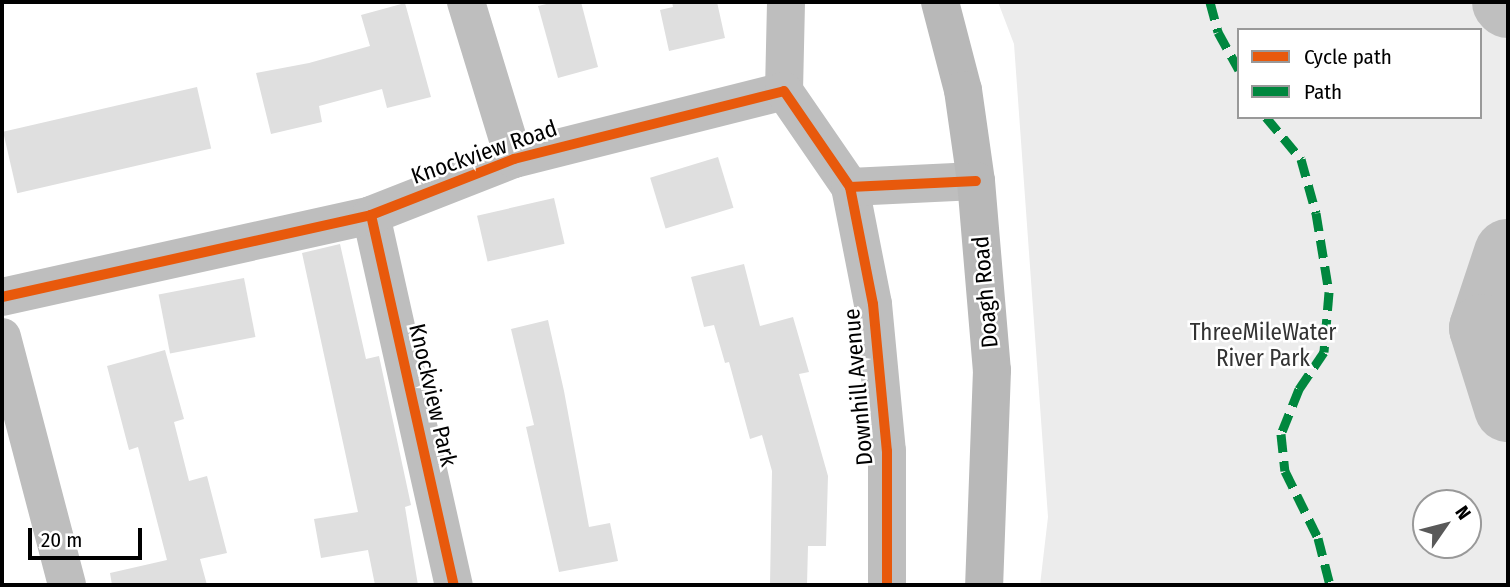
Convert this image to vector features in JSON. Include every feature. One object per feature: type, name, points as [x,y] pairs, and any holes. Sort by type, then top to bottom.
[{"type":"main road","name":"Doagh Road","points":[[940,2],[963,90],[976,181],[992,370],[984,585]]},
{"type":"street","points":[[466,2],[514,159]]},
{"type":"street","points":[[786,2],[784,90],[850,187],[976,181]]},
{"type":"street","name":"Knockview Road","points":[[2,296],[371,215],[514,159],[784,90]]},
{"type":"street","name":"Downhill Avenue","points":[[850,187],[873,304],[884,424],[887,585]]},
{"type":"street","name":"Knockview Park","points":[[371,215],[454,585]]},
{"type":"street","points":[[2,337],[67,585]]},
{"type":"green space","name":"ThreeMileWater River Park","points":[[998,2],[1508,2],[1508,585],[1040,585],[1048,517],[1014,44]]},
{"type":"building","points":[[555,2],[581,2],[598,67],[558,78],[538,6]]},
{"type":"building","points":[[672,2],[717,2],[725,38],[669,51],[660,10],[673,7]]},
{"type":"building","points":[[405,3],[431,97],[387,108],[382,89],[319,106],[322,122],[271,134],[256,73],[309,63],[370,46],[361,15]]},
{"type":"building","points":[[197,87],[211,148],[17,193],[3,132]]},
{"type":"building","points":[[718,157],[733,208],[666,228],[650,178]]},
{"type":"building","points":[[554,198],[565,244],[488,262],[477,216]]},
{"type":"building","points":[[340,244],[366,359],[379,356],[411,505],[405,507],[418,585],[375,585],[368,550],[321,558],[314,519],[358,512],[302,253]]},
{"type":"building","points":[[744,264],[760,326],[793,317],[809,372],[799,374],[828,476],[826,546],[808,546],[807,585],[770,585],[772,471],[762,435],[750,439],[729,362],[725,363],[714,325],[704,327],[691,277]]},
{"type":"building","points":[[244,278],[255,337],[170,353],[159,295]]},
{"type":"building","points":[[548,320],[589,527],[610,523],[618,561],[559,572],[526,427],[534,425],[511,329]]},
{"type":"building","points":[[165,350],[184,419],[174,422],[189,481],[207,476],[227,553],[200,559],[207,585],[112,585],[110,573],[167,560],[138,447],[129,450],[107,366]]},
{"type":"waterway","points":[[1508,253],[1483,328],[1508,408]]},
{"type":"marked path","points":[[1210,2],[1218,32],[1237,66]]},
{"type":"marked path","points":[[1268,119],[1301,159],[1316,213],[1329,292],[1324,352],[1299,389],[1281,434],[1285,471],[1318,538],[1330,585]]},
{"type":"cycle path","points":[[2,297],[371,215],[514,159],[784,91],[850,187],[976,181]]},
{"type":"cycle path","points":[[850,187],[873,304],[887,451],[887,585]]},
{"type":"cycle path","points":[[371,215],[454,585]]}]
